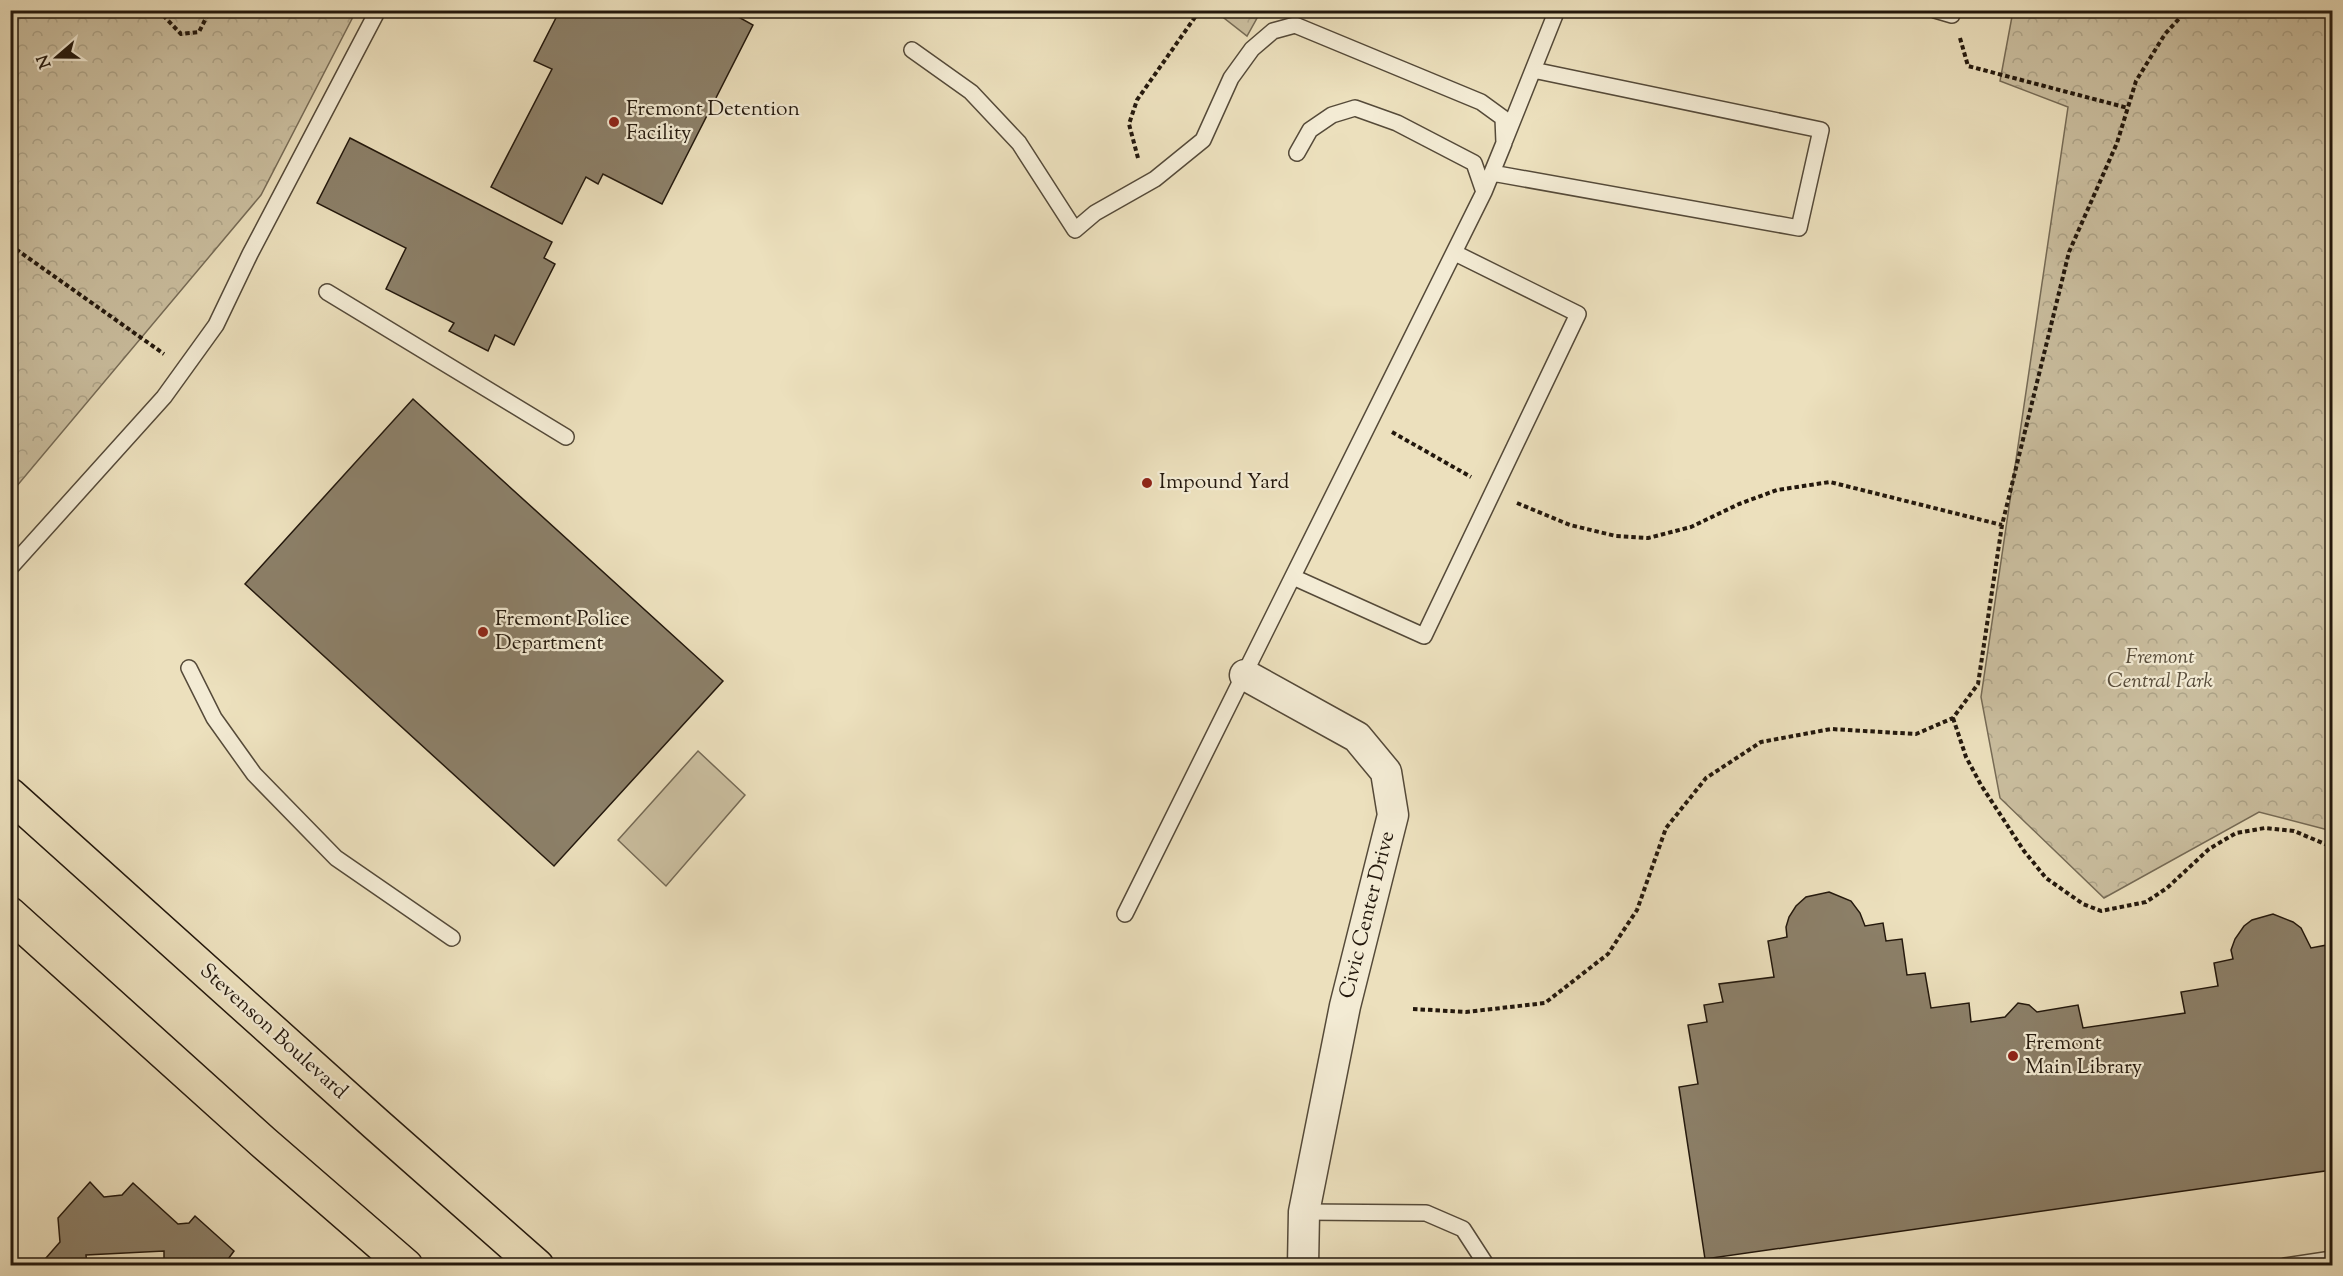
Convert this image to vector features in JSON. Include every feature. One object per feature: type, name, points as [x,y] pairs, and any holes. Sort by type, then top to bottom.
[{"type":"main road","name":"Stevenson Boulevard","points":[[10,795],[375,1124],[537,1266]]},
{"type":"main road","points":[[10,915],[263,1142],[406,1266]]},
{"type":"street","name":"Civic Center Drive","points":[[1245,675],[1357,737],[1386,772],[1393,815],[1345,1006],[1294,1266]]},
{"type":"street","name":"Civic Center Drive","points":[[1303,1266],[1304,1221]]},
{"type":"lane","points":[[10,568],[156,406],[216,326],[250,254],[378,10]]},
{"type":"lane","points":[[1125,914],[1455,254],[1492,173],[1557,10]]},
{"type":"lane","points":[[1935,10],[1952,15]]},
{"type":"lane","points":[[912,50],[971,92],[1019,143],[1075,230],[1095,213],[1155,179],[1203,140],[1231,78],[1252,49],[1273,31],[1295,25],[1481,102],[1503,118],[1504,143]]},
{"type":"lane","points":[[1492,173],[1799,228],[1821,130],[1533,70]]},
{"type":"lane","points":[[1297,153],[1310,130],[1332,115],[1356,108],[1397,123],[1474,164],[1484,192]]},
{"type":"lane","points":[[1293,577],[1424,636],[1578,314],[1455,254]]},
{"type":"lane","points":[[327,292],[566,437]]},
{"type":"lane","points":[[189,668],[214,718],[254,774],[336,858],[452,938]]},
{"type":"lane","points":[[1304,1221],[1426,1213],[1463,1229],[1487,1266]]},
{"type":"lane","points":[[2285,1266],[2332,1259]]},
{"type":"path","points":[[158,10],[181,34],[199,32],[210,10]]},
{"type":"path","points":[[1155,179],[1137,157],[1129,124],[1137,100],[1200,10]]},
{"type":"path","points":[[1413,1009],[1466,1012],[1545,1003],[1608,954],[1637,910],[1666,828],[1706,778],[1761,742],[1831,729],[1916,734],[1953,718],[1978,684],[2002,525],[2069,252],[2117,143],[2136,81],[2165,34],[2187,10]]},
{"type":"path","points":[[1952,15],[1968,66],[2128,108]]},
{"type":"path","points":[[10,245],[184,369]]},
{"type":"path","points":[[1371,420],[1494,490],[1570,525],[1616,536],[1648,538],[1691,527],[1739,504],[1777,490],[1830,482],[2002,525]]},
{"type":"path","points":[[1953,718],[1966,757],[1981,785],[2025,851],[2046,878],[2083,904],[2101,911],[2122,909],[2146,902],[2167,888],[2209,849],[2236,833],[2265,828],[2294,831],[2332,847]]},
{"type":"green space","points":[[11,10],[356,11],[261,195],[11,493]]},
{"type":"green space","points":[[1215,11],[1261,11],[1247,36]]},
{"type":"green space","name":"Fremont Central Park","points":[[2013,11],[2332,11],[2332,831],[2259,812],[2104,898],[2000,798],[1981,697],[2068,107],[2000,81]]},
{"type":"green space","points":[[698,751],[745,795],[666,886],[618,840]]},
{"type":"building","name":"Fremont Detention Facility","points":[[560,10],[726,10],[753,25],[662,204],[603,174],[598,184],[586,177],[562,224],[491,187],[552,69],[534,61]]},
{"type":"building","points":[[350,138],[552,242],[544,258],[555,264],[514,345],[495,335],[488,351],[449,331],[454,323],[386,289],[406,248],[317,203]]},
{"type":"building","name":"Fremont Police Department","points":[[413,399],[723,681],[554,866],[245,584]]},
{"type":"building","name":"Fremont Main Library","points":[[1829,892],[1851,901],[1860,913],[1865,926],[1883,923],[1886,941],[1902,939],[1907,975],[1925,973],[1931,1008],[1969,1003],[1971,1022],[2005,1017],[2018,1003],[2029,1005],[2037,1012],[2078,1005],[2083,1028],[2185,1013],[2181,992],[2218,986],[2214,963],[2233,959],[2231,950],[2244,926],[2252,920],[2273,914],[2293,922],[2301,928],[2311,948],[2327,945],[2332,984],[2332,1170],[1705,1259],[1679,1087],[1698,1084],[1688,1025],[1707,1022],[1704,1005],[1723,1002],[1719,984],[1774,977],[1768,941],[1787,937],[1786,927],[1789,917],[1806,897]]},
{"type":"building","points":[[90,1182],[104,1197],[122,1195],[133,1183],[178,1224],[189,1223],[195,1216],[234,1251],[223,1266],[164,1266],[164,1251],[86,1255],[87,1266],[39,1266],[60,1242],[58,1218]]},
{"type":"place","name":"Fremont Detention Facility","points":[[614,122]]},
{"type":"place","name":"Impound Yard","points":[[1147,483]]},
{"type":"place","name":"Fremont Police Department","points":[[483,632]]},
{"type":"place","name":"Fremont Main Library","points":[[2013,1056]]}]
